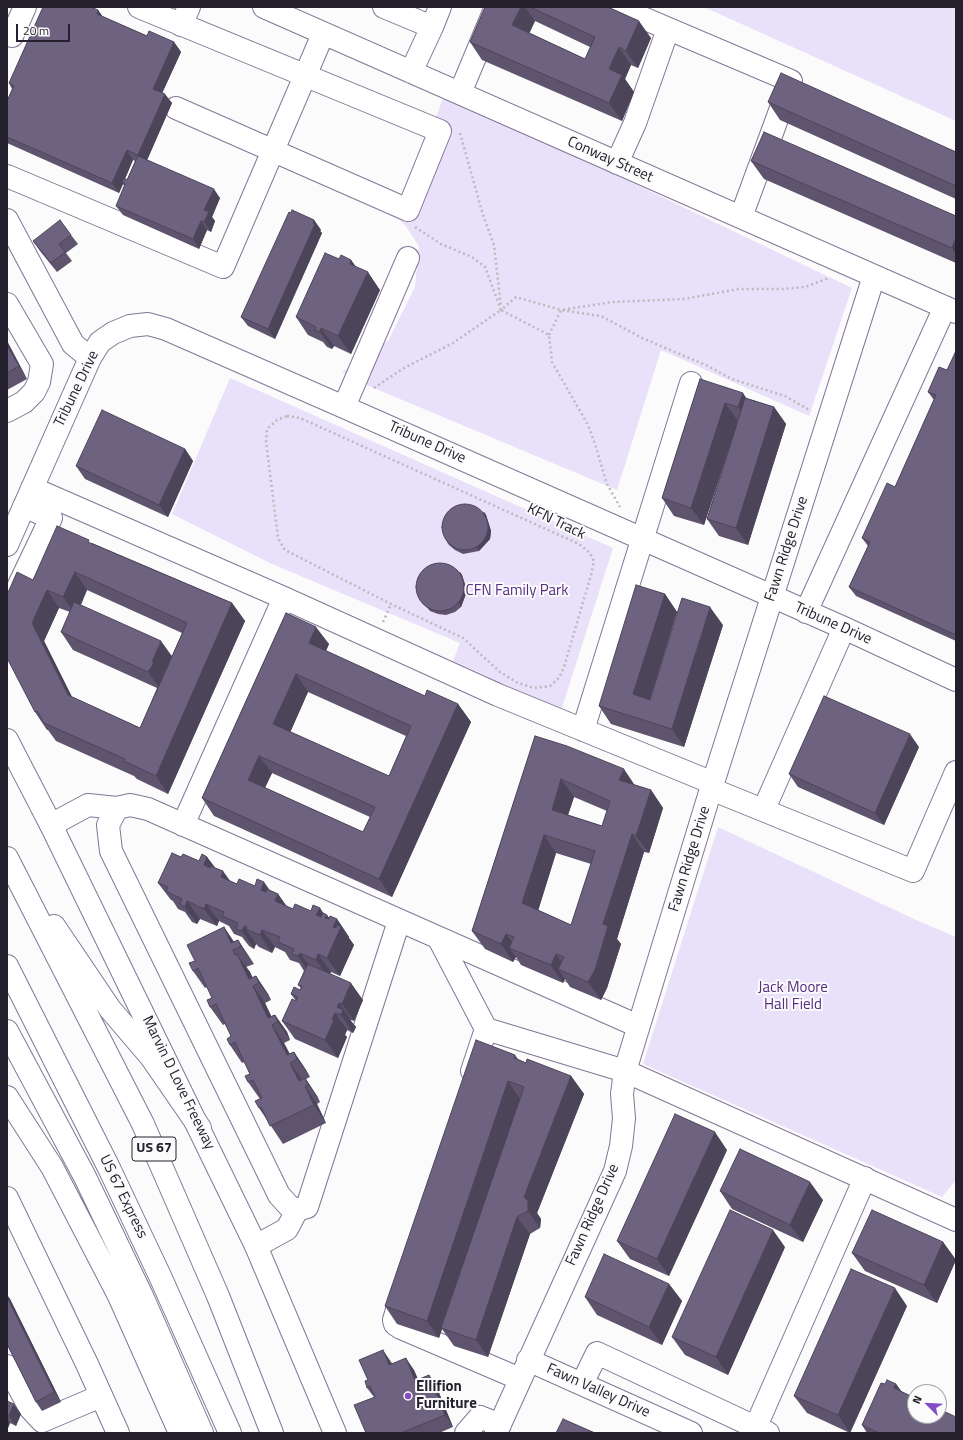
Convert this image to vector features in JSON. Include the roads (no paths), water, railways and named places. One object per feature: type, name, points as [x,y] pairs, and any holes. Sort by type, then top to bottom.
[{"type":"main road","points":[[12,36],[25,7]]},
{"type":"main road","points":[[139,7],[185,16],[306,76],[440,131],[408,210],[176,108]]},
{"type":"main road","name":"Conway Street","points":[[264,7],[874,276],[953,308]]},
{"type":"main road","points":[[384,7],[426,25]]},
{"type":"main road","points":[[412,72],[426,25],[440,7]]},
{"type":"main road","points":[[460,93],[496,7]]},
{"type":"main road","points":[[617,7],[813,90]]},
{"type":"main road","points":[[617,163],[635,123],[668,29]]},
{"type":"main road","points":[[7,176],[223,267],[324,34]]},
{"type":"main road","points":[[741,217],[791,81]]},
{"type":"main road","points":[[7,220],[73,344],[90,358]]},
{"type":"main road","points":[[347,400],[408,258]]},
{"type":"main road","name":"Fawn Ridge Drive","points":[[498,1429],[615,1171],[622,1146],[624,1118],[622,1094],[625,1071],[638,1026],[712,786],[874,276]]},
{"type":"main road","points":[[7,304],[42,364],[39,382],[34,392],[16,406]]},
{"type":"main road","points":[[806,612],[953,308]]},
{"type":"main road","name":"Tribune Drive","points":[[7,545],[90,358],[100,342],[114,333],[130,326],[148,324],[166,329],[347,400],[645,531],[772,596],[956,680]]},
{"type":"main road","points":[[583,730],[691,383]]},
{"type":"main road","points":[[28,497],[56,510],[284,598],[498,695],[913,871],[956,772]]},
{"type":"main road","points":[[7,610],[56,510]]},
{"type":"main road","points":[[183,824],[284,598]]},
{"type":"main road","points":[[764,809],[844,628]]},
{"type":"main road","name":"Marvin D Love Freeway","points":[[7,740],[51,825],[200,1128],[256,1246],[335,1433]]},
{"type":"main road","points":[[51,825],[88,805],[117,808],[130,805],[148,809],[638,1026]]},
{"type":"main road","points":[[117,808],[108,825],[111,851],[279,1195],[289,1206],[297,1210],[307,1207],[399,921]]},
{"type":"main road","points":[[11,867],[40,906],[110,1009],[151,1057],[200,1128]]},
{"type":"main road","name":"US 67","points":[[11,867],[143,1124],[218,1296],[272,1433]]},
{"type":"main road","points":[[439,939],[486,1029],[467,1089]]},
{"type":"main road","name":"US 67 Express","points":[[7,966],[112,1175],[160,1276],[230,1433]]},
{"type":"main road","points":[[486,1029],[625,1071],[956,1220]]},
{"type":"main road","points":[[7,1032],[85,1177],[132,1275],[202,1433]]},
{"type":"main road","points":[[7,1097],[52,1167],[115,1289],[180,1433]]},
{"type":"main road","points":[[582,1384],[597,1353],[758,1431],[865,1178]]},
{"type":"main road","points":[[7,1198],[13,1226],[101,1396],[118,1433]]},
{"type":"main road","points":[[256,1246],[287,1229],[297,1210]]},
{"type":"main road","name":"Fawn Valley Drive","points":[[407,1278],[395,1315],[395,1324],[401,1328],[524,1369],[582,1384],[691,1433]]},
{"type":"main road","points":[[7,1366],[30,1408],[42,1421],[101,1396]]},
{"type":"main road","points":[[466,1433],[480,1417],[498,1429]]},
{"type":"place","name":"Ellifion Furniture","points":[[408,1396]]},
{"type":"park label","name":"CFN Family Park","points":[[517,591]]},
{"type":"park label","name":"Jack Moore Hall Field","points":[[793,996]]}]
